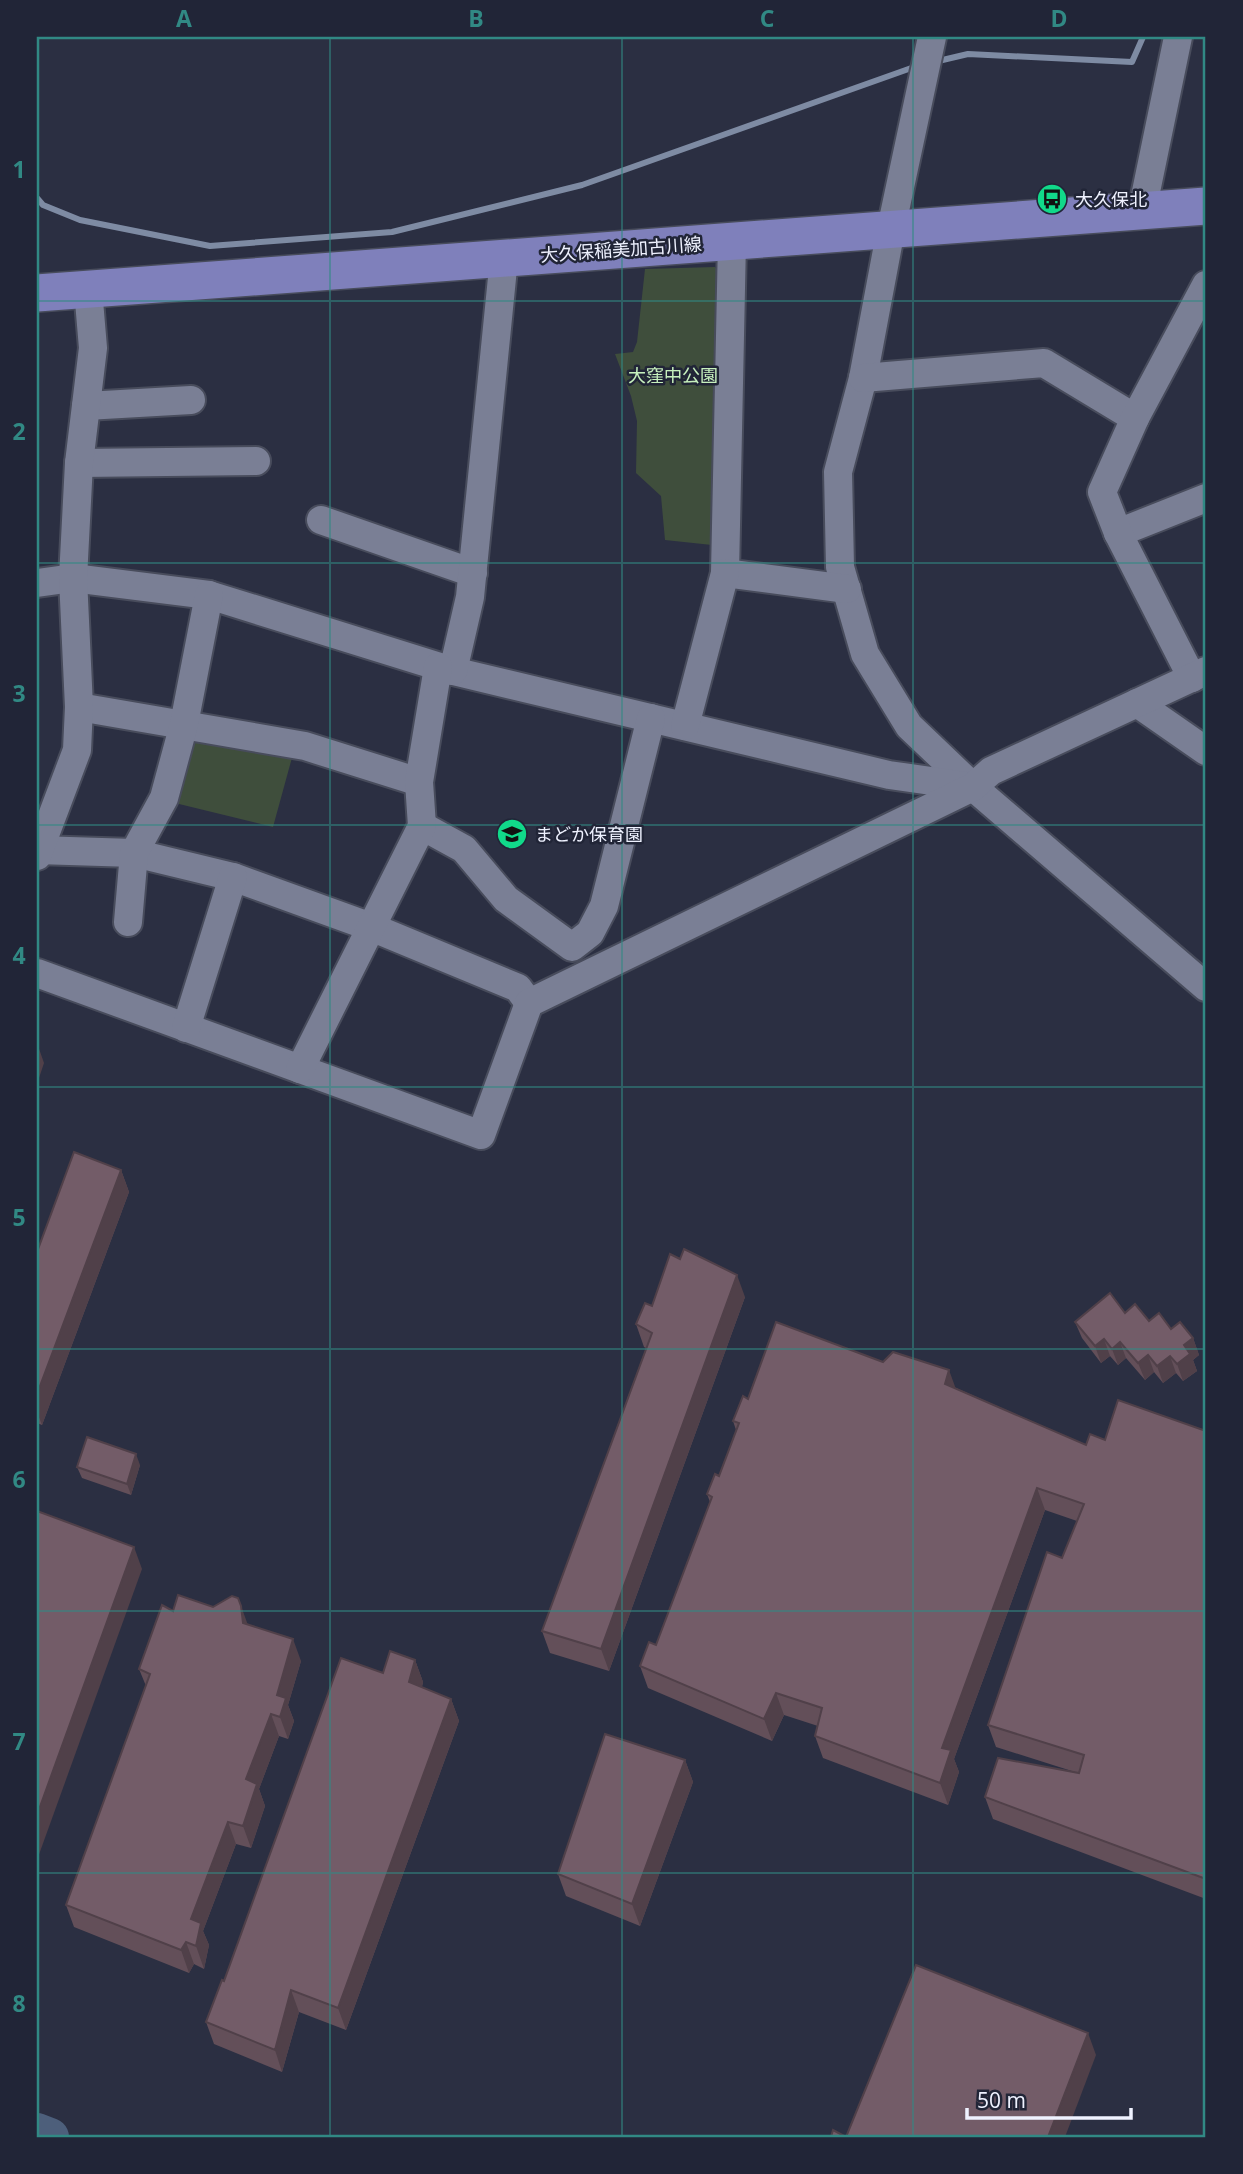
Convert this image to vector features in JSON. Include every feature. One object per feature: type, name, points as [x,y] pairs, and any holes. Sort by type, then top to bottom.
[{"type":"main road","name":"大久保稲美加古川線","points":[[37,293],[1206,206]]},
{"type":"street","points":[[932,37],[891,229],[863,378],[838,472],[840,567],[846,589],[865,654],[909,726],[973,787],[1206,987]]},
{"type":"street","points":[[1142,211],[1178,37]]},
{"type":"street","points":[[685,726],[726,573],[732,241]]},
{"type":"street","points":[[300,1069],[422,827],[419,782],[445,669],[470,597],[504,258]]},
{"type":"street","points":[[37,973],[481,1135],[529,1003],[973,787],[991,771],[1199,674],[1118,533],[1102,492],[1135,418],[1206,285]]},
{"type":"street","points":[[37,856],[37,850],[77,750],[79,706],[73,578],[79,463],[93,348],[88,289]]},
{"type":"street","points":[[863,378],[1044,363],[1135,418]]},
{"type":"street","points":[[86,406],[191,400]]},
{"type":"street","points":[[79,463],[256,461]]},
{"type":"street","points":[[1118,533],[1206,498]]},
{"type":"street","points":[[321,520],[472,573]]},
{"type":"street","points":[[726,573],[846,589]]},
{"type":"street","points":[[37,583],[73,578],[209,595],[445,669],[889,775],[973,787]]},
{"type":"street","points":[[128,922],[134,853],[164,798],[184,724],[209,595]]},
{"type":"street","points":[[1138,703],[1206,751]]},
{"type":"street","points":[[79,706],[305,746],[419,782]]},
{"type":"street","points":[[422,827],[464,849],[506,899],[572,947],[590,933],[604,906],[650,718]]},
{"type":"street","points":[[37,850],[134,853],[233,877],[371,927],[518,988],[529,1003]]},
{"type":"street","points":[[186,1028],[233,877]]},
{"type":"street","points":[[590,933],[604,967]]},
{"type":"green space","name":"大窪中公園","points":[[715,267],[722,277],[712,545],[665,540],[661,496],[636,473],[637,421],[615,354],[633,352],[637,342],[645,269]]},
{"type":"green space","points":[[191,739],[293,754],[273,827],[175,803]]},
{"type":"building","points":[[74,1152],[121,1170],[37,1394],[37,1252]]},
{"type":"building","points":[[684,1249],[737,1275],[601,1649],[542,1631],[652,1333],[636,1324],[645,1303],[652,1306],[670,1254],[680,1259]]},
{"type":"building","points":[[1110,1293],[1125,1313],[1135,1304],[1149,1321],[1159,1313],[1171,1329],[1180,1322],[1193,1338],[1184,1345],[1190,1354],[1177,1364],[1170,1356],[1157,1366],[1148,1355],[1138,1363],[1120,1342],[1112,1349],[1104,1339],[1095,1346],[1075,1322]]},
{"type":"building","points":[[776,1322],[883,1362],[893,1352],[949,1370],[945,1384],[1086,1445],[1090,1434],[1105,1440],[1118,1400],[1206,1431],[1206,1879],[985,1797],[998,1758],[1079,1773],[1084,1755],[988,1725],[1047,1552],[1062,1558],[1084,1504],[1037,1488],[942,1748],[951,1750],[940,1783],[815,1736],[822,1708],[776,1693],[764,1719],[640,1666],[649,1642],[656,1645],[712,1497],[707,1494],[715,1474],[719,1476],[739,1423],[733,1421],[743,1396],[748,1399]]},
{"type":"building","points":[[87,1437],[136,1454],[127,1484],[77,1467]]},
{"type":"building","points":[[37,1511],[134,1547],[37,1815]]},
{"type":"building","points":[[178,1595],[213,1607],[232,1596],[238,1598],[243,1623],[293,1639],[277,1695],[286,1698],[280,1717],[271,1714],[246,1779],[257,1784],[243,1826],[228,1822],[191,1919],[201,1923],[196,1946],[186,1942],[181,1950],[66,1905],[150,1674],[139,1669],[162,1605],[173,1611]]},
{"type":"building","points":[[390,1651],[415,1660],[409,1682],[451,1699],[338,2008],[291,1990],[275,2050],[206,2022],[222,1980],[224,1981],[341,1658],[383,1673]]},
{"type":"building","points":[[605,1734],[685,1760],[632,1904],[558,1874]]},
{"type":"building","points":[[916,1965],[1088,2033],[1048,2137],[846,2137]]},
{"type":"building","points":[[833,2130],[846,2137],[831,2137]]},
{"type":"waterway","points":[[934,62],[968,54],[1132,62],[1143,37]]},
{"type":"waterway","points":[[37,198],[43,205],[80,220],[210,246],[392,232],[582,185],[917,66]]},
{"type":"waterway","points":[[37,2132],[50,2137]]},
{"type":"place","name":"大久保北","points":[[1052,199]]},
{"type":"place","name":"まどか保育園","points":[[512,834]]}]
